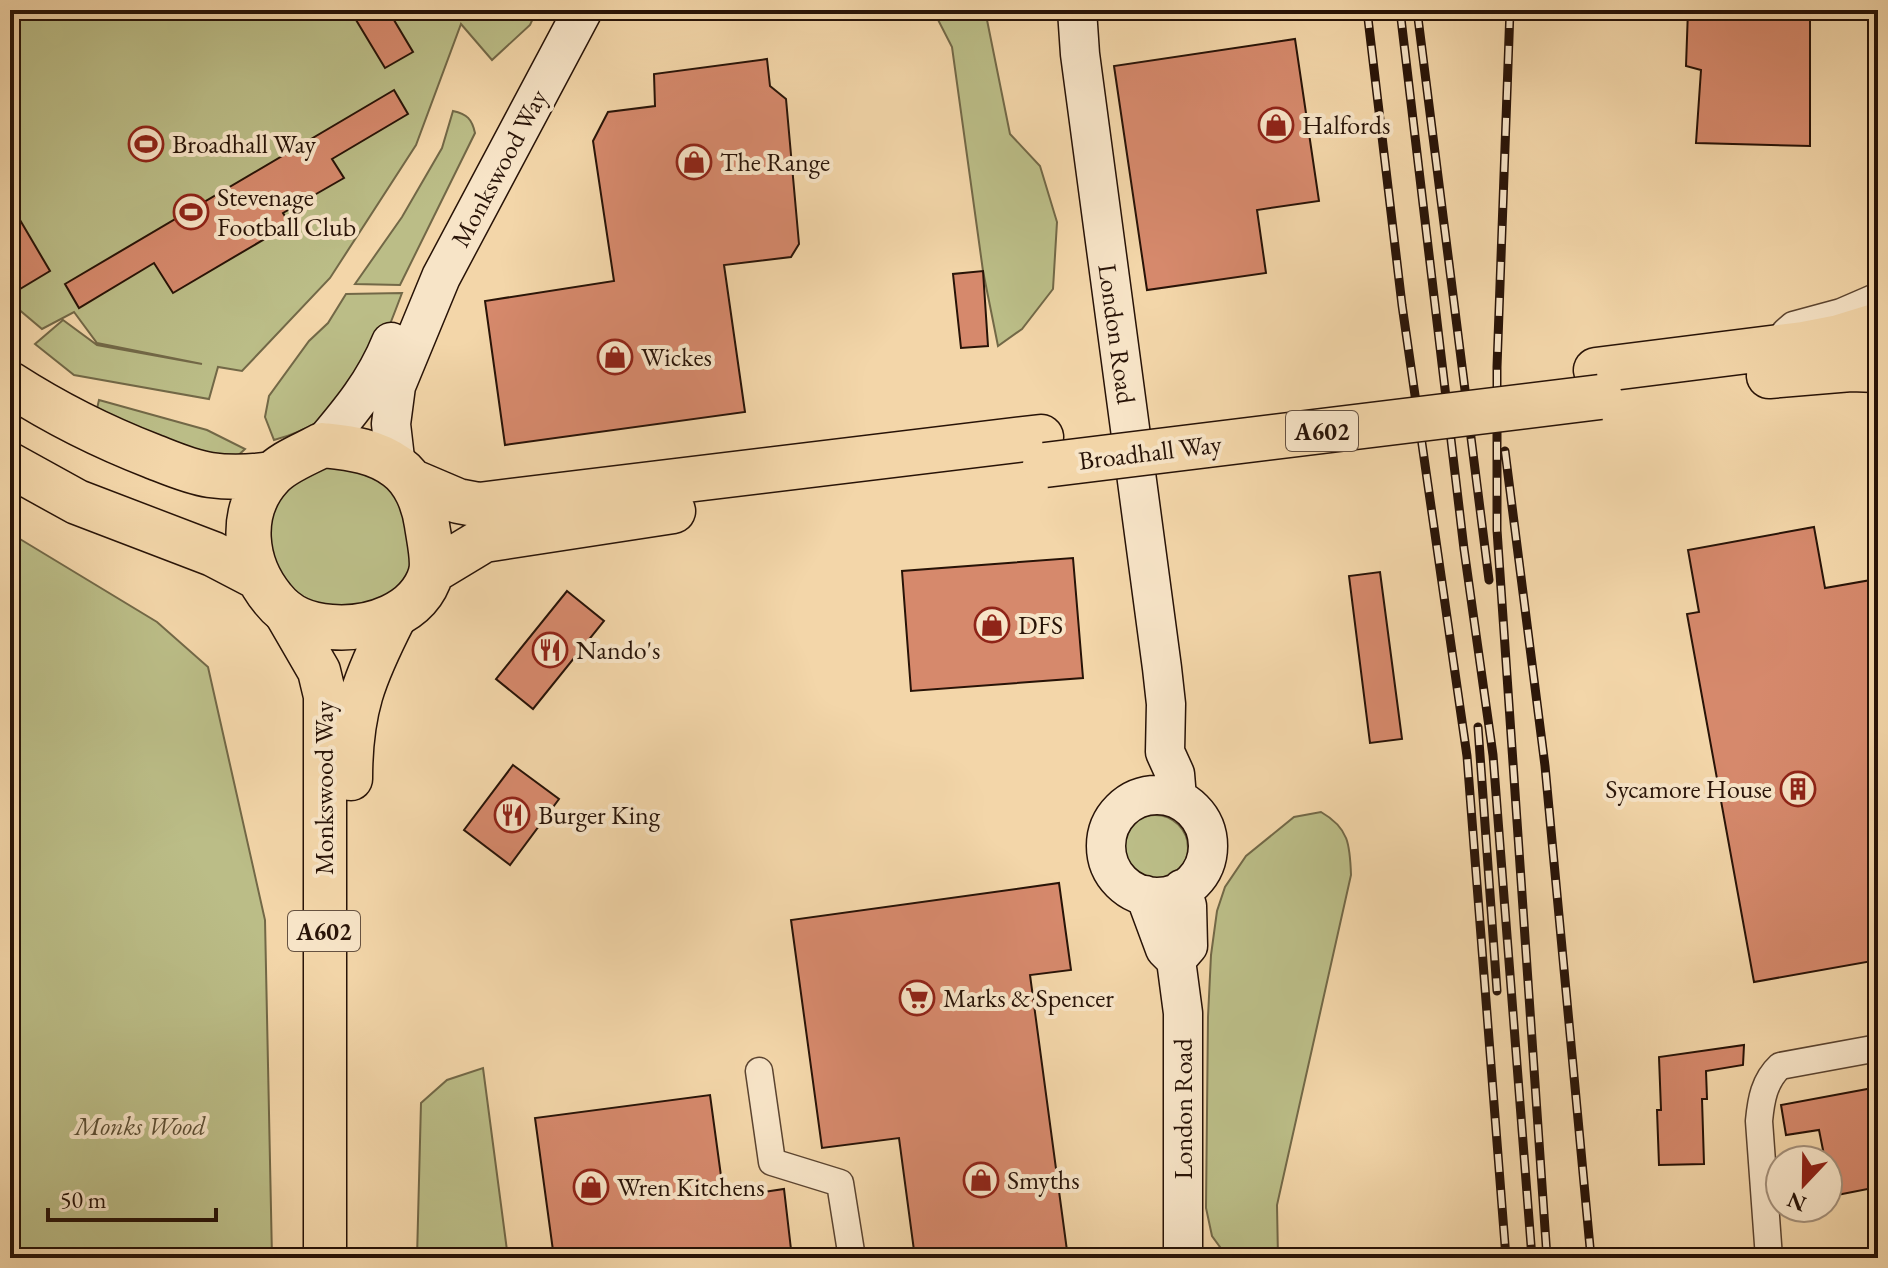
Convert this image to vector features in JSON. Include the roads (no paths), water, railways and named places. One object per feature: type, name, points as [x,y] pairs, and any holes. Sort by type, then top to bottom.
[{"type":"highway","name":"Broadhall Way","points":[[404,474],[458,501],[479,505],[1043,451],[1771,361],[1839,337],[1859,319]]},
{"type":"highway","name":"Broadhall Way","points":[[1771,361],[1878,370]]},
{"type":"highway","points":[[10,384],[115,442],[209,475],[245,477],[271,474],[322,445],[361,449],[404,474],[425,508],[431,572],[424,587],[395,617],[346,628],[311,624],[286,614],[259,578],[247,545],[249,518],[255,497],[271,474]]},
{"type":"highway","name":"Broadhall Way","points":[[431,572],[484,540],[1043,451]]},
{"type":"highway","points":[[10,465],[77,502],[213,554],[259,578]]},
{"type":"main road","name":"Monkswood Way","points":[[322,445],[380,370],[421,267],[556,10]]},
{"type":"main road","name":"Monkswood Way","points":[[404,474],[391,424],[396,386],[441,277],[583,10]]},
{"type":"main road","name":"London Road","points":[[1077,10],[1080,54],[1162,668],[1166,704],[1165,752],[1175,774],[1177,798]]},
{"type":"main road","points":[[1771,361],[1831,389],[1878,393]]},
{"type":"main road","name":"Monkswood Way","points":[[286,614],[319,671],[325,696],[325,1258]]},
{"type":"main road","name":"Monkswood Way","points":[[352,1258],[351,732],[369,670],[395,617]]},
{"type":"main road","points":[[1135,800],[1145,779],[1165,752]]},
{"type":"main road","points":[[1149,795],[1177,798],[1194,810],[1204,825],[1208,842],[1207,856],[1200,873],[1164,892],[1121,882],[1108,863],[1106,853],[1110,824],[1121,810],[1135,800],[1149,795]]},
{"type":"main road","name":"London Road","points":[[1164,892],[1165,949],[1176,960],[1183,1013],[1183,1258]]},
{"type":"street","points":[[1859,319],[1878,296]]},
{"type":"street","points":[[1769,1258],[1759,1121],[1761,1101],[1770,1076],[1780,1066],[1878,1048]]},
{"type":"street","points":[[759,1071],[772,1162],[840,1183],[852,1258]]},
{"type":"railway","points":[[1367,10],[1402,305],[1467,756],[1506,1258]]},
{"type":"railway","points":[[1400,10],[1464,549],[1493,755],[1532,1258]]},
{"type":"railway","points":[[1417,10],[1489,580]]},
{"type":"railway","points":[[1510,10],[1497,367],[1497,530],[1547,1258]]},
{"type":"railway","points":[[1505,451],[1545,766],[1591,1258]]},
{"type":"railway","points":[[1478,727],[1497,991]]},
{"type":"place","name":"Halfords","points":[[1276,125]]},
{"type":"place","name":"Broadhall Way","points":[[146,144]]},
{"type":"place","name":"The Range","points":[[694,162]]},
{"type":"place","name":"Stevenage Football Club","points":[[191,212]]},
{"type":"place","name":"Wickes","points":[[615,357]]},
{"type":"place","name":"DFS","points":[[992,625]]},
{"type":"place","name":"Nando's","points":[[550,650]]},
{"type":"place","name":"Sycamore House","points":[[1798,789]]},
{"type":"place","name":"Burger King","points":[[512,815]]},
{"type":"place","name":"Marks & Spencer","points":[[917,998]]},
{"type":"place","name":"Smyths","points":[[981,1180]]},
{"type":"place","name":"Wren Kitchens","points":[[591,1187]]},
{"type":"park label","name":"Monks Wood","points":[[140,1126]]}]
